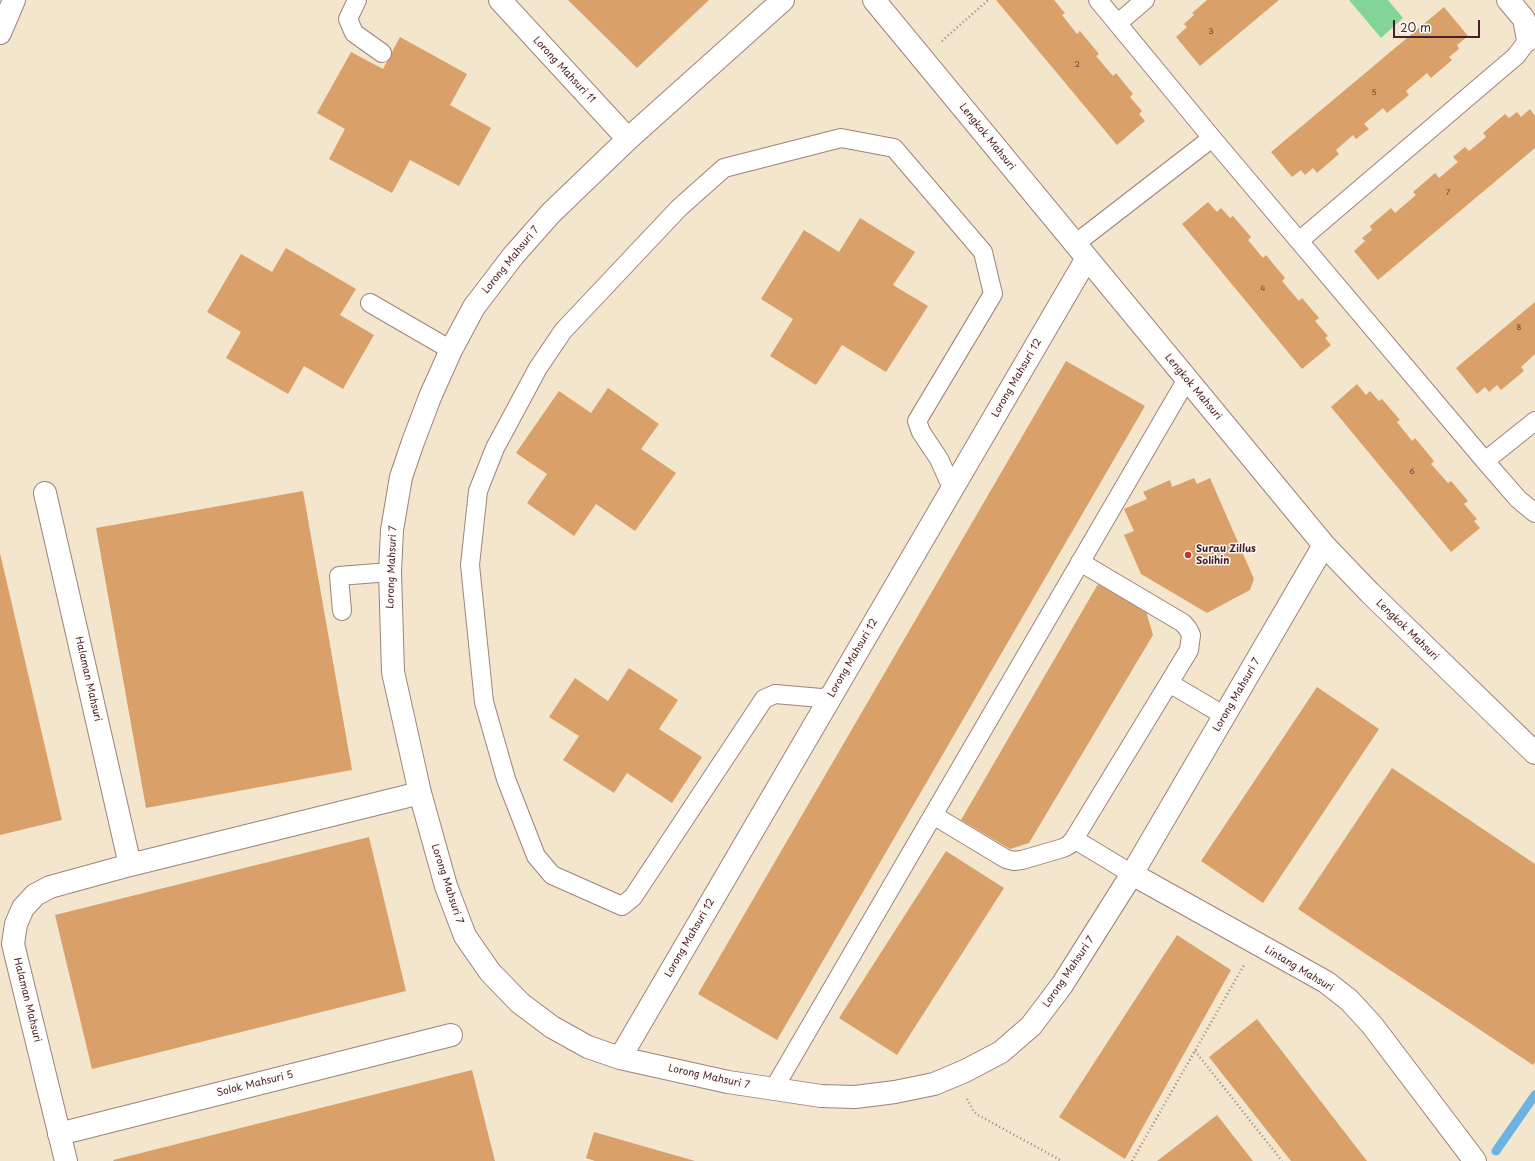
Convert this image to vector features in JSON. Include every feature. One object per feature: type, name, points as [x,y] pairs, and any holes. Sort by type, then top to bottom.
[{"type":"street","points":[[0,33],[14,0]]},
{"type":"street","name":"Lorong Mahsuri 11","points":[[500,0],[628,139]]},
{"type":"street","name":"Lorong Mahsuri 7","points":[[783,0],[628,139],[551,213],[513,256],[474,307],[451,350],[430,397],[401,477],[392,530],[390,572],[393,672],[420,793],[446,886],[465,936],[490,972],[520,1003],[552,1027],[588,1047],[620,1058],[728,1082],[773,1090],[821,1096],[855,1097],[926,1086],[954,1076],[1001,1052],[1031,1026],[1062,985],[1132,874],[1324,545]]},
{"type":"street","name":"Lengkok Mahsuri","points":[[874,0],[1324,545],[1370,593],[1535,753]]},
{"type":"street","points":[[1508,0],[1524,19],[1528,40]]},
{"type":"street","name":"Lorong Mahsuri 12","points":[[620,1058],[952,488],[1081,251]]},
{"type":"street","name":"Halaman Mahsuri","points":[[45,493],[130,865]]},
{"type":"street","name":"Halaman Mahsuri","points":[[66,1161],[13,944],[16,924],[24,908],[35,895],[50,887],[130,865],[420,793]]},
{"type":"street","name":"Lintang Mahsuri","points":[[1132,874],[1326,982],[1349,1000],[1372,1025],[1476,1161]]},
{"type":"street","name":"Solok Mahsuri 5","points":[[59,1134],[451,1035]]},
{"type":"lane","points":[[357,0],[348,19],[354,33],[382,53]]},
{"type":"lane","points":[[1098,0],[1212,138],[1485,461],[1518,499],[1535,513]]},
{"type":"lane","points":[[1118,23],[1145,0]]},
{"type":"lane","points":[[1299,241],[1516,56],[1528,40]]},
{"type":"lane","points":[[831,696],[821,698],[775,694],[764,699],[633,897],[622,906],[552,875],[536,856],[530,842],[506,779],[484,702],[470,565],[478,491],[495,448],[538,368],[563,331],[679,208],[724,168],[841,138],[894,148],[983,252],[993,294],[917,421],[920,432],[939,459],[952,488]]},
{"type":"lane","points":[[1081,251],[1212,138]]},
{"type":"lane","points":[[370,303],[451,350]]},
{"type":"lane","points":[[773,1090],[1186,379]]},
{"type":"lane","points":[[1485,461],[1535,421]]},
{"type":"lane","points":[[933,815],[1006,859],[1014,861],[1022,860],[1069,845],[1189,650],[1191,635],[1183,623],[1080,562]]},
{"type":"lane","points":[[342,611],[338,576],[390,572]]},
{"type":"lane","points":[[1169,683],[1225,716]]},
{"type":"lane","points":[[1074,839],[1132,874]]},
{"type":"path","points":[[922,58],[988,0]]},
{"type":"path","points":[[1132,1161],[1256,944]]},
{"type":"path","points":[[1195,1051],[1282,1161]]},
{"type":"path","points":[[954,1076],[974,1112],[1062,1161]]},
{"type":"green space","points":[[1349,0],[1388,0],[1403,18],[1381,38]]},
{"type":"building","points":[[568,0],[709,0],[637,68]]},
{"type":"building","points":[[996,0],[1054,0],[1065,13],[1062,15],[1077,34],[1080,31],[1099,54],[1096,56],[1113,76],[1116,73],[1133,94],[1130,97],[1142,111],[1139,114],[1145,121],[1117,145]]},
{"type":"building","points":[[1207,0],[1279,0],[1200,66],[1176,37],[1187,27],[1184,24],[1194,15],[1192,13]]},
{"type":"building","points":[[1444,7],[1468,36],[1457,45],[1459,49],[1449,57],[1452,60],[1431,78],[1427,73],[1406,91],[1409,95],[1387,113],[1383,108],[1364,124],[1369,129],[1356,139],[1353,135],[1336,150],[1339,154],[1317,173],[1313,168],[1305,175],[1301,170],[1292,177],[1271,152]]},
{"type":"building","points":[[400,37],[467,74],[450,105],[491,128],[459,186],[410,160],[392,193],[329,159],[345,129],[317,113],[351,52],[383,69]]},
{"type":"building","points":[[1530,109],[1535,116],[1535,148],[1378,280],[1354,251],[1365,241],[1362,238],[1372,230],[1370,226],[1391,208],[1395,213],[1416,195],[1413,192],[1435,173],[1439,178],[1458,162],[1453,157],[1465,147],[1469,151],[1486,137],[1483,133],[1505,114],[1509,118],[1517,112],[1521,117]]},
{"type":"building","points":[[1208,202],[1217,212],[1221,208],[1230,218],[1233,216],[1251,237],[1248,240],[1263,258],[1266,255],[1285,278],[1282,281],[1299,301],[1302,298],[1319,318],[1315,321],[1328,336],[1325,338],[1331,345],[1302,369],[1182,224]]},
{"type":"building","points":[[860,218],[915,252],[893,285],[928,306],[886,372],[842,345],[816,385],[770,356],[793,319],[761,299],[804,230],[839,252]]},
{"type":"building","points":[[286,248],[356,289],[340,315],[374,335],[343,389],[304,366],[288,394],[226,358],[241,332],[207,312],[241,254],[272,272]]},
{"type":"building","points":[[1535,302],[1535,354],[1521,367],[1524,371],[1501,390],[1497,385],[1489,392],[1485,387],[1477,394],[1456,368]]},
{"type":"building","points":[[1066,361],[1145,406],[777,1040],[698,994]]},
{"type":"building","points":[[1357,384],[1366,395],[1370,391],[1379,401],[1382,399],[1400,420],[1397,422],[1412,441],[1415,438],[1434,461],[1431,464],[1448,483],[1451,481],[1468,501],[1464,504],[1477,519],[1474,521],[1480,528],[1451,552],[1331,407]]},
{"type":"building","points":[[608,388],[659,424],[641,449],[676,473],[635,531],[596,504],[574,536],[527,503],[547,474],[516,453],[559,391],[591,413]]},
{"type":"building","name":"Surau Zillus Solihin","points":[[1194,478],[1197,484],[1210,478],[1254,579],[1250,590],[1207,613],[1141,574],[1124,535],[1134,531],[1124,509],[1147,499],[1143,492],[1170,480],[1172,487]]},
{"type":"building","points":[[303,491],[352,770],[146,808],[96,528]]},
{"type":"building","points":[[0,553],[62,820],[0,835]]},
{"type":"building","points":[[1098,584],[1146,611],[1153,635],[1029,843],[1010,849],[961,820]]},
{"type":"building","points":[[629,668],[678,700],[659,729],[702,757],[672,803],[627,773],[614,793],[563,760],[579,736],[549,717],[575,678],[608,701]]},
{"type":"building","points":[[1317,687],[1379,729],[1263,903],[1201,861]]},
{"type":"building","points":[[1392,768],[1535,864],[1535,1062],[1533,1065],[1298,909]]},
{"type":"building","points":[[369,837],[406,991],[92,1069],[55,915]]},
{"type":"building","points":[[946,851],[1004,888],[897,1055],[839,1018]]},
{"type":"building","points":[[1177,935],[1231,970],[1125,1159],[1059,1117]]},
{"type":"building","points":[[1257,1019],[1367,1161],[1291,1161],[1209,1057]]},
{"type":"building","points":[[472,1070],[495,1161],[113,1160]]},
{"type":"building","points":[[1217,1115],[1253,1161],[1157,1161]]},
{"type":"building","points":[[594,1132],[695,1161],[595,1161],[586,1158]]},
{"type":"waterway","points":[[1496,1151],[1535,1095]]},
{"type":"place","name":"Surau Zillus Solihin","points":[[1188,555]]}]
